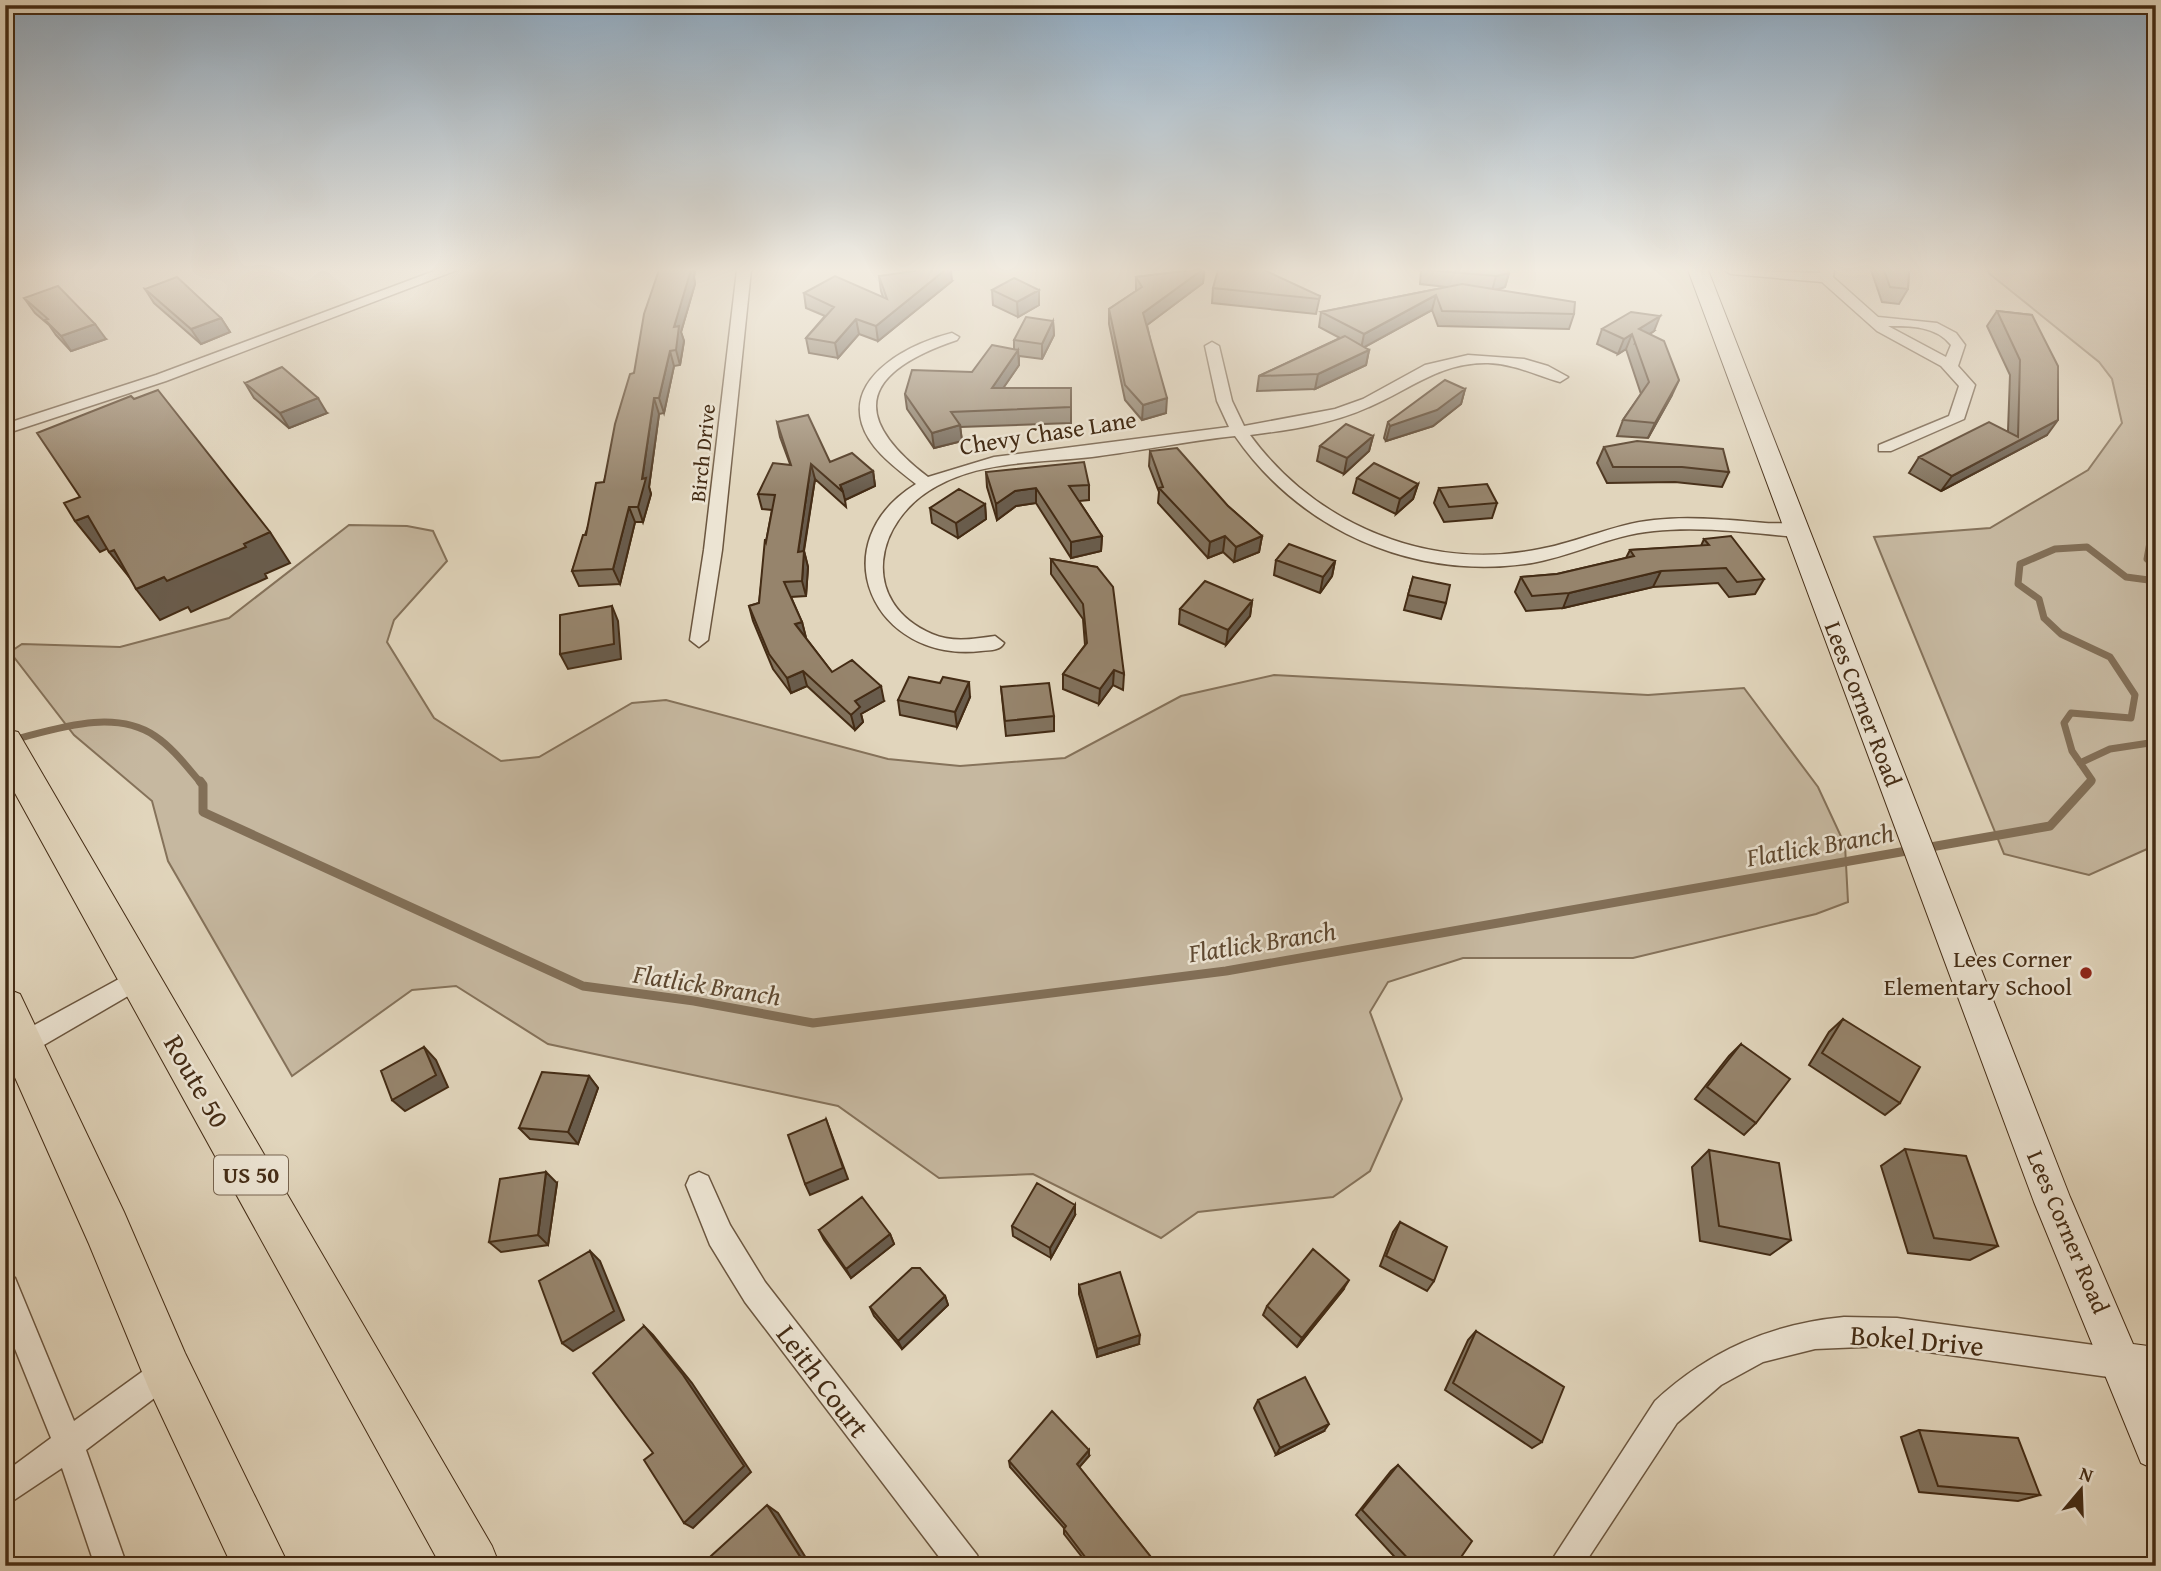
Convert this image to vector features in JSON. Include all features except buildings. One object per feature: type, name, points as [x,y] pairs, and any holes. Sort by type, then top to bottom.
[{"type":"highway","name":"Route 50","points":[[5,741],[472,1566]]},
{"type":"highway","points":[[11,1035],[107,1229],[167,1371],[261,1566]]},
{"type":"street","points":[[5,429],[161,378],[254,343]]},
{"type":"street","name":"Birch Drive","points":[[699,640],[713,550],[736,343]]},
{"type":"street","points":[[928,484],[882,445],[874,433],[868,414],[869,402],[879,378],[900,359],[937,343]]},
{"type":"street","name":"Lees Corner Road","points":[[1726,343],[2053,1202],[2139,1366],[2156,1448]]},
{"type":"street","points":[[1885,448],[1956,419],[1967,385],[1951,368],[1911,343]]},
{"type":"street","points":[[1951,368],[1957,343]]},
{"type":"street","points":[[1212,346],[1227,408],[1239,431],[1270,472],[1317,513],[1368,538],[1433,556],[1478,560],[1524,558],[1565,550],[1617,531],[1655,525],[1698,524],[1797,531]]},
{"type":"street","name":"Chevy Chase Lane","points":[[995,643],[963,648],[924,641],[902,626],[880,599],[874,583],[872,558],[876,542],[894,512],[928,484],[948,474],[1004,459],[1082,453],[1178,437],[1287,425],[1364,404],[1430,368],[1464,360],[1510,360],[1544,368],[1560,377]]},
{"type":"street","points":[[11,1035],[139,978]]},
{"type":"street","name":"Leith Court","points":[[699,1185],[720,1236],[755,1292],[966,1566]]},
{"type":"street","points":[[5,1288],[69,1445],[111,1566]]},
{"type":"street","name":"Bokel Drive","points":[[1564,1566],[1666,1412],[1684,1393],[1728,1362],[1753,1349],[1801,1336],[1873,1331],[2139,1366]]},
{"type":"street","points":[[5,1491],[167,1371]]},
{"type":"shaded area","points":[[2076,343],[2156,343],[2156,845],[2089,875],[2004,854],[1874,537],[1990,528],[2088,470],[2122,423],[2112,379],[2099,362]]},
{"type":"shaded area","points":[[349,525],[407,526],[433,531],[447,561],[394,620],[387,642],[434,718],[501,761],[539,757],[632,703],[666,700],[888,759],[960,766],[1065,758],[1181,696],[1274,675],[1648,695],[1744,688],[1818,787],[1845,845],[1848,902],[1816,914],[1633,958],[1463,958],[1388,982],[1370,1012],[1402,1099],[1370,1171],[1333,1197],[1198,1212],[1161,1238],[1033,1174],[939,1178],[838,1106],[548,1044],[456,986],[412,990],[292,1076],[168,861],[152,801],[74,735],[10,652],[22,644],[120,647],[229,618]]},
{"type":"waterway","name":"Flatlick Branch","points":[[2152,500],[2149,483],[2156,481]]},
{"type":"waterway","name":"Flatlick Branch","points":[[2152,500],[2152,531],[2147,559],[2156,565]]},
{"type":"waterway","name":"Flatlick Branch","points":[[2080,763],[2072,751],[2064,723],[2071,713],[2131,718],[2135,695],[2110,657],[2061,634],[2044,618],[2039,599],[2018,584],[2020,564],[2055,549],[2087,547],[2126,577],[2156,581]]},
{"type":"waterway","name":"Flatlick Branch","points":[[12,740],[85,723],[122,723],[139,728],[162,741],[201,783]]},
{"type":"waterway","points":[[2080,763],[2110,749],[2156,742]]},
{"type":"waterway","name":"Flatlick Branch","points":[[2080,763],[2091,781]]},
{"type":"waterway","name":"Flatlick Branch","points":[[200,781],[203,785],[203,812],[583,986],[694,1001],[813,1023],[1226,971],[1912,850]]},
{"type":"waterway","name":"Flatlick Branch","points":[[1925,848],[2050,826],[2091,781]]},
{"type":"place","name":"Lees Corner Elementary School","points":[[2086,973]]}]
